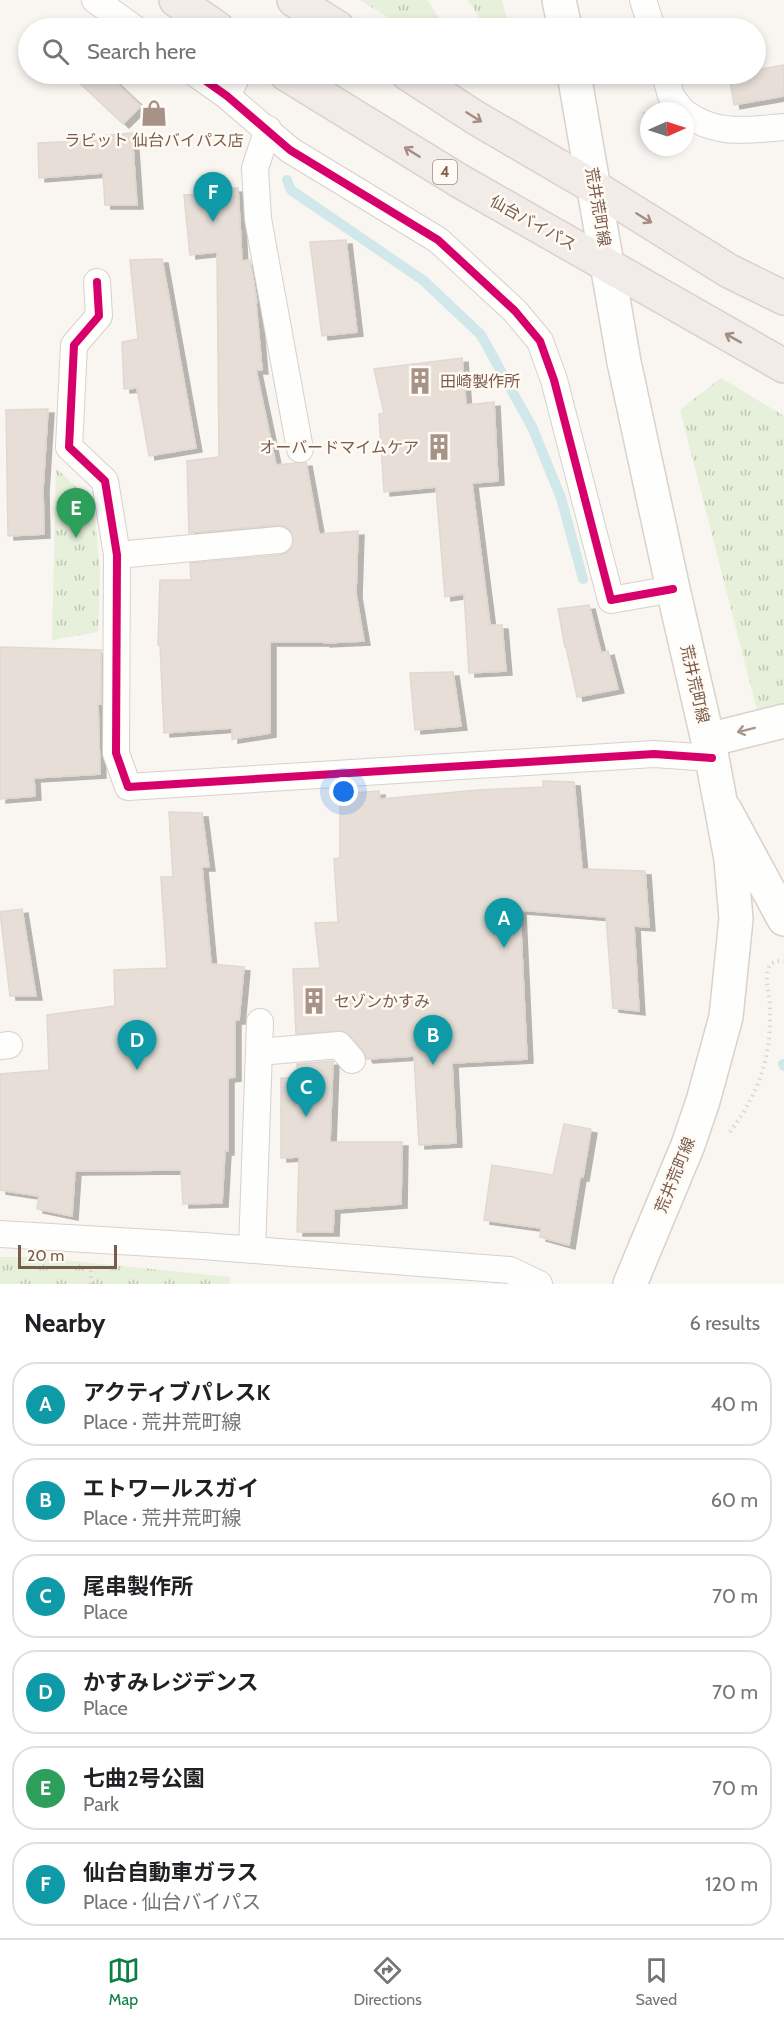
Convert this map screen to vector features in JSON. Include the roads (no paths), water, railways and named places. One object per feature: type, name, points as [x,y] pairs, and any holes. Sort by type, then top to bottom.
[{"type":"highway","points":[[176,0],[202,18]]},
{"type":"highway","points":[[294,0],[322,18]]},
{"type":"highway","name":"仙台バイパス","points":[[302,84],[458,180],[784,366]]},
{"type":"highway","points":[[423,84],[729,271],[784,298]]},
{"type":"main road","points":[[559,0],[564,18]]},
{"type":"main road","name":"荒井荒町線","points":[[576,84],[624,362],[720,801],[730,860],[736,919],[726,1017],[703,1101],[688,1145],[630,1284]]},
{"type":"main road","points":[[710,749],[784,721]]},
{"type":"main road","points":[[720,801],[784,919]]},
{"type":"street","points":[[94,0],[120,18]]},
{"type":"street","points":[[643,0],[649,18]]},
{"type":"street","points":[[210,84],[268,129],[290,150],[438,240],[515,311],[540,341],[554,380],[611,600],[673,589]]},
{"type":"street","points":[[227,96],[233,84]]},
{"type":"street","points":[[668,84],[671,96],[676,102]]},
{"type":"street","points":[[694,119],[722,130],[784,127]]},
{"type":"street","points":[[268,129],[255,168],[258,219],[300,449]]},
{"type":"street","points":[[97,282],[99,316],[74,345],[69,447],[105,481],[117,555],[116,753],[128,787],[710,749]]},
{"type":"street","points":[[117,555],[279,540]]},
{"type":"street","points":[[252,1250],[260,1022]]},
{"type":"street","points":[[259,1052],[339,1045],[352,1060]]},
{"type":"street","points":[[0,1234],[510,1270],[539,1284]]},
{"type":"waterway","points":[[287,180],[291,190],[424,281],[481,335],[533,429],[561,498],[583,579]]},
{"type":"place","name":"ラビット 仙台バイパス店","points":[[154,113]]},
{"type":"place","name":"仙台自動車ガラス","points":[[213,222]]},
{"type":"place","name":"田崎製作所","points":[[420,381]]},
{"type":"place","name":"オーバードマイムケア","points":[[439,447]]},
{"type":"place","name":"七曲2号公園","points":[[76,538]]},
{"type":"place","name":"アクティブパレスK","points":[[504,948]]},
{"type":"place","name":"セゾンかすみ","points":[[314,1001]]},
{"type":"place","name":"エトワールスガイ","points":[[433,1065]]},
{"type":"place","name":"かすみレジデンス","points":[[137,1070]]},
{"type":"place","name":"尾串製作所","points":[[306,1117]]}]
